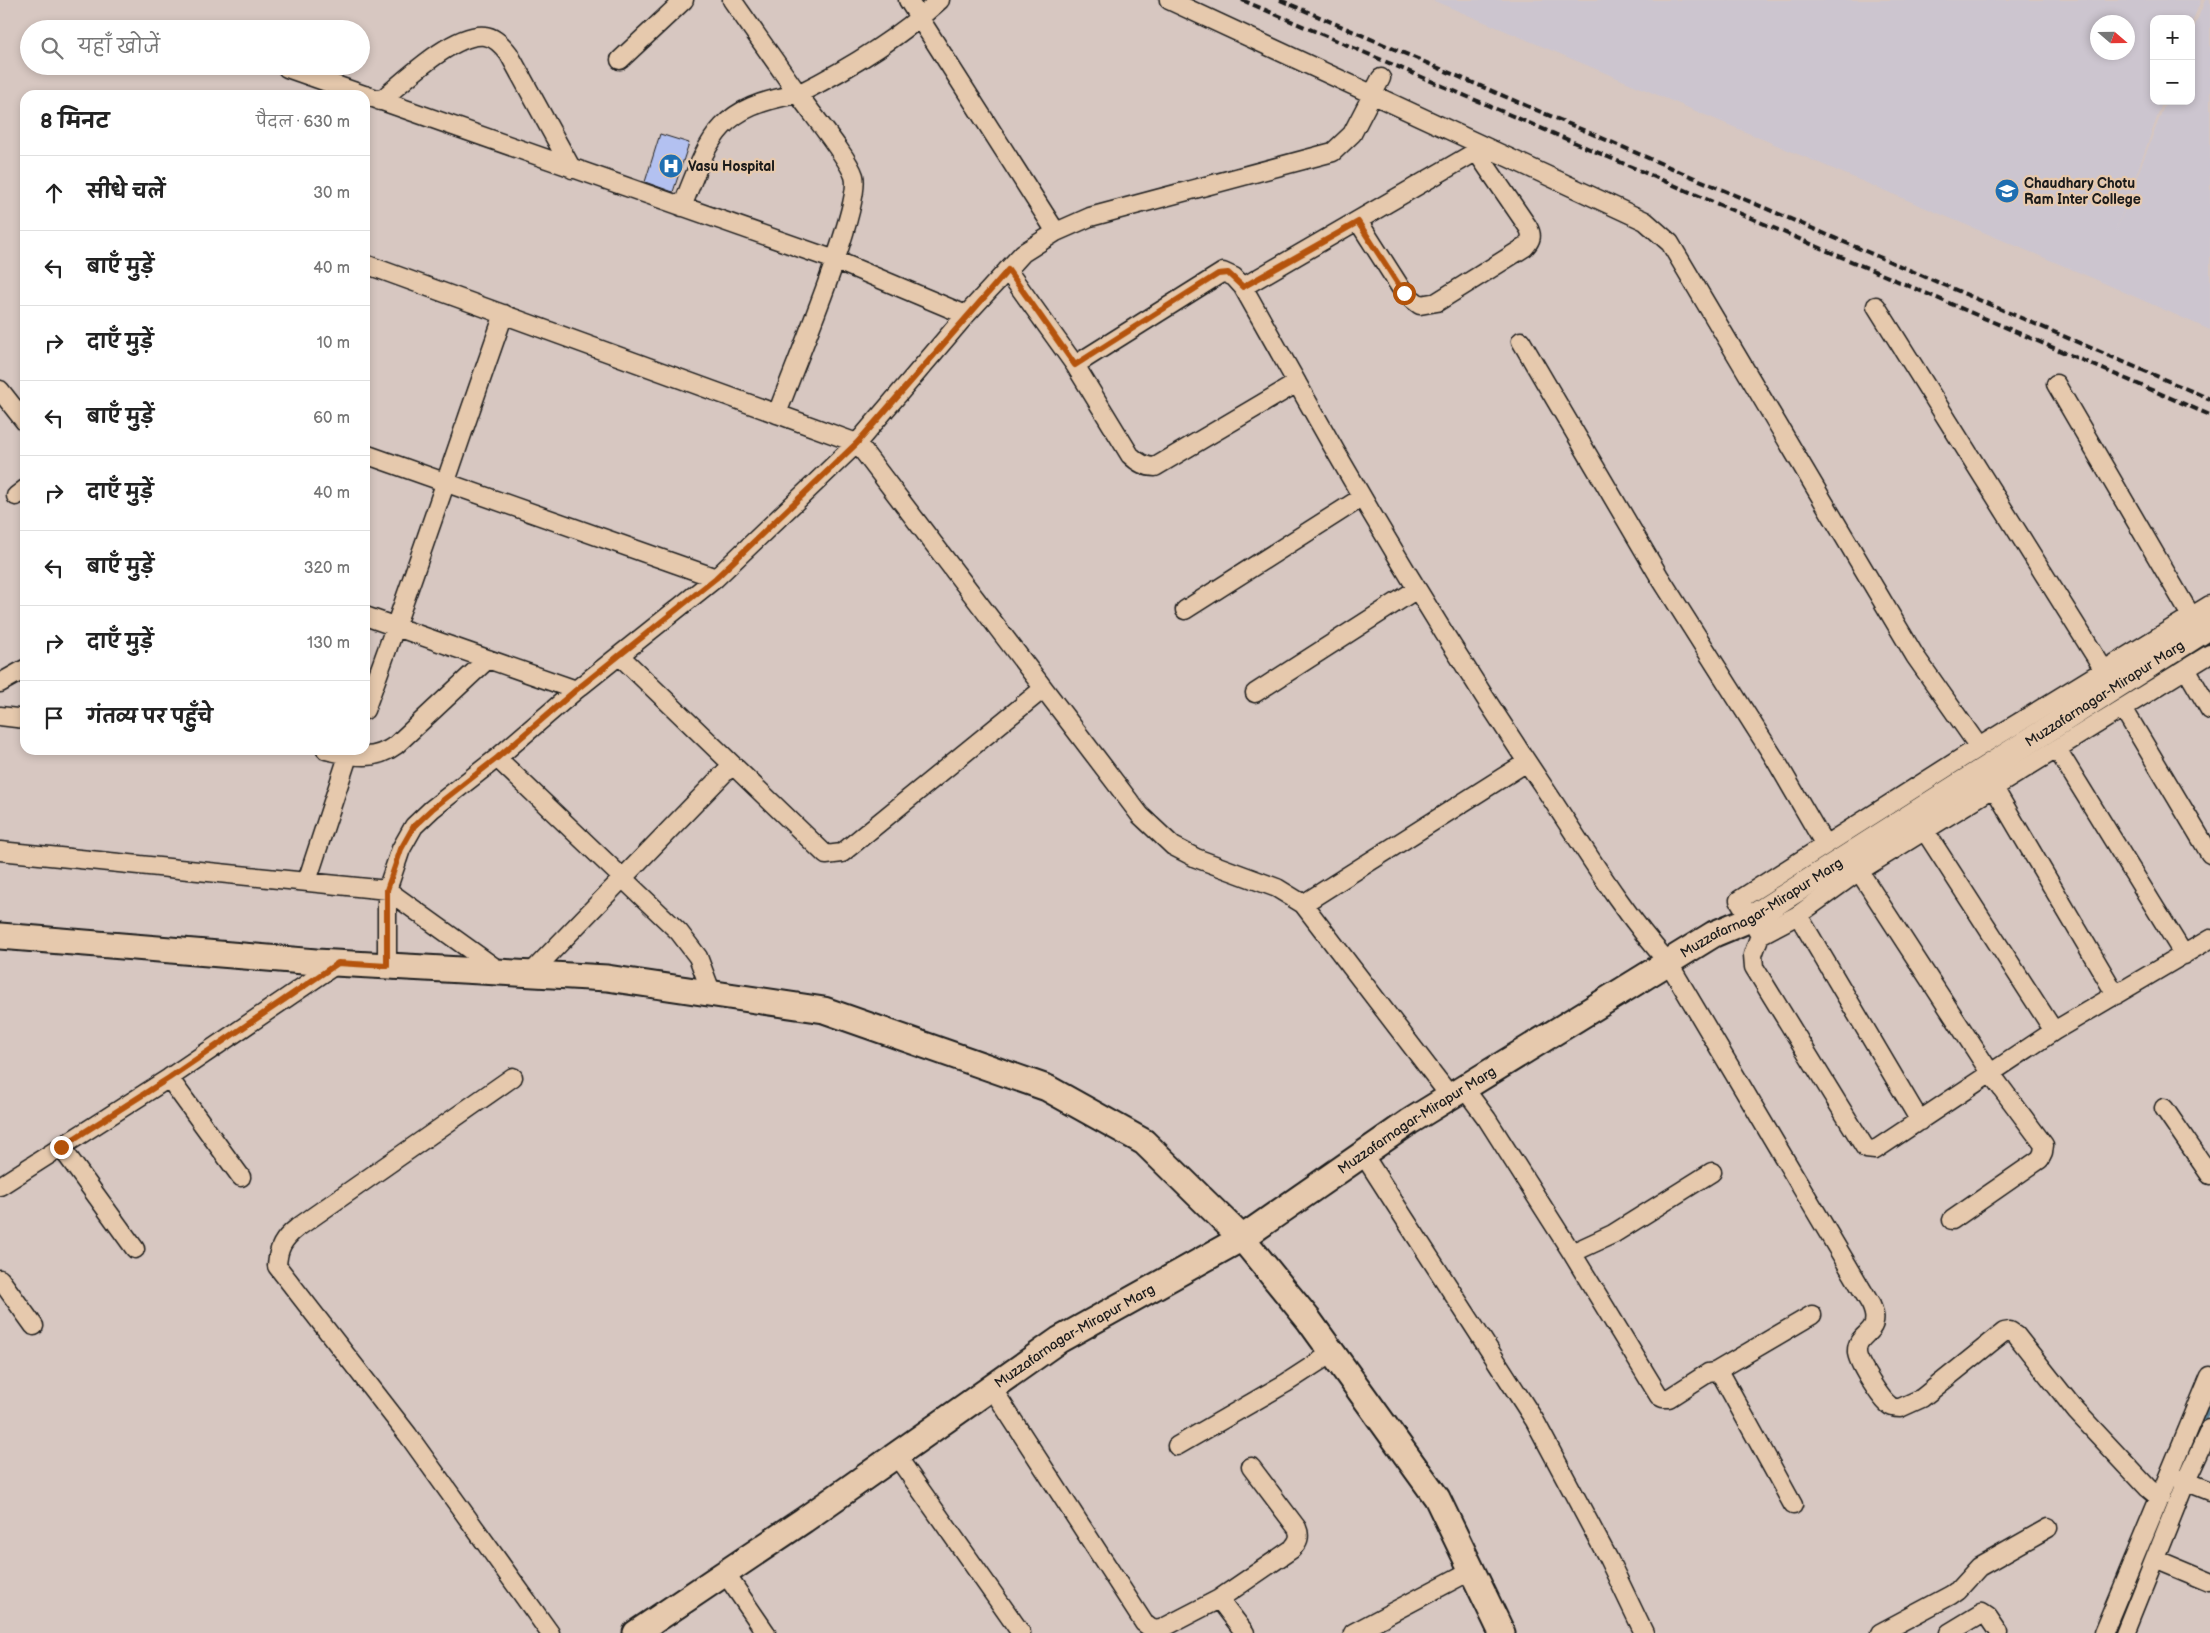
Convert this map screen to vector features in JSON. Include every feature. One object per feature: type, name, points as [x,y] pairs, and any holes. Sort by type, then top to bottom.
[{"type":"main road","name":"Muzzafarnagar-Mirapur Marg","points":[[636,1633],[1060,1340],[1242,1238],[1363,1154],[1457,1092],[1714,934],[1755,927],[2201,621]]},
{"type":"main road","points":[[0,936],[338,963],[607,978],[824,1010],[1047,1088],[1144,1142],[1242,1238],[1332,1353],[1437,1498],[1502,1633]]},
{"type":"street","points":[[620,60],[684,0]]},
{"type":"street","points":[[732,0],[851,168],[854,176],[855,186],[852,205],[835,260],[777,414]]},
{"type":"street","points":[[908,0],[1056,232]]},
{"type":"street","points":[[682,207],[704,150],[724,123],[740,111],[754,105],[798,94],[822,82],[919,20],[940,0]]},
{"type":"street","points":[[1169,0],[1377,86],[1481,149],[1645,222],[1670,243],[1916,656],[1978,747]]},
{"type":"street","points":[[370,97],[449,47],[467,38],[486,36],[502,45],[509,54],[572,169]]},
{"type":"street","points":[[307,75],[350,90]]},
{"type":"street","points":[[387,966],[387,890],[401,849],[414,826],[576,690],[716,578],[857,443],[966,315],[1023,253],[1056,232],[1090,217],[1139,202],[1326,156],[1343,145],[1352,134],[1377,86]]},
{"type":"street","points":[[370,97],[835,260],[966,315]]},
{"type":"street","points":[[1358,222],[1404,293],[1420,305],[1437,302],[1525,247],[1531,241],[1532,234],[1481,149]]},
{"type":"street","points":[[1243,287],[1481,149]]},
{"type":"street","points":[[370,266],[857,443],[1140,815],[1167,841],[1196,858],[1277,888],[1303,904],[1457,1092],[1487,1119],[1572,1253],[1660,1398],[1669,1398],[1708,1373],[1715,1372],[1812,1315]]},
{"type":"street","points":[[1008,270],[1075,365],[1130,455],[1138,463],[1148,468],[1155,467],[1297,383]]},
{"type":"street","points":[[1075,365],[1218,274],[1228,273],[1243,287],[1361,498],[1416,589],[1527,762],[1640,932],[1668,962],[1871,1305],[1876,1318],[1875,1324],[1858,1345],[1856,1352],[1863,1368],[1888,1405],[1900,1408],[1922,1398],[2004,1332],[2010,1331],[2016,1335],[2076,1410],[2148,1488],[2160,1498]]},
{"type":"street","points":[[1876,306],[2104,670]]},
{"type":"street","points":[[370,697],[396,628],[444,483],[504,314]]},
{"type":"street","points":[[1521,341],[1659,576],[1775,759],[1825,845]]},
{"type":"street","points":[[2056,384],[2201,621]]},
{"type":"street","points":[[0,390],[20,416]]},
{"type":"street","points":[[370,456],[716,578]]},
{"type":"street","points":[[1185,610],[1361,498]]},
{"type":"street","points":[[1255,693],[1416,589]]},
{"type":"street","points":[[2210,605],[2201,621],[2104,670],[1978,747],[1739,900],[1755,927],[1754,967],[1866,1149],[1875,1150],[2054,1031],[2210,938]]},
{"type":"street","points":[[370,618],[576,690]]},
{"type":"street","points":[[1755,927],[1798,915],[1860,871],[2210,654]]},
{"type":"street","points":[[620,656],[821,852],[832,855],[842,853],[860,839],[1043,689]]},
{"type":"street","points":[[366,755],[374,756],[389,750],[488,660]]},
{"type":"street","points":[[2186,669],[2210,710]]},
{"type":"street","points":[[0,683],[20,672]]},
{"type":"street","points":[[2123,708],[2210,854]]},
{"type":"street","points":[[0,716],[20,718]]},
{"type":"street","points":[[2057,749],[2184,955]]},
{"type":"street","points":[[306,881],[348,755]]},
{"type":"street","points":[[497,758],[690,945],[698,957],[712,994]]},
{"type":"street","points":[[1303,904],[1527,762]]},
{"type":"street","points":[[530,974],[731,766]]},
{"type":"street","points":[[1994,788],[2116,995]]},
{"type":"street","points":[[1925,830],[2054,1031]]},
{"type":"street","points":[[0,850],[387,890],[502,972]]},
{"type":"street","points":[[1860,871],[1991,1074],[2042,1141],[2043,1153],[2040,1159],[1952,1220]]},
{"type":"street","points":[[1798,915],[1920,1121]]},
{"type":"street","points":[[0,1186],[169,1078],[338,963]]},
{"type":"street","points":[[513,1077],[297,1228],[284,1239],[278,1252],[277,1266],[408,1435],[550,1633]]},
{"type":"street","points":[[169,1078],[241,1177]]},
{"type":"street","points":[[2164,1108],[2210,1175]]},
{"type":"street","points":[[61,1147],[135,1249]]},
{"type":"street","points":[[1363,1154],[1535,1421],[1608,1558],[1644,1633]]},
{"type":"street","points":[[1572,1253],[1613,1234],[1712,1172]]},
{"type":"street","points":[[0,1279],[34,1326]]},
{"type":"street","points":[[1178,1446],[1286,1383],[1332,1353]]},
{"type":"street","points":[[1715,1372],[1722,1374],[1793,1505]]},
{"type":"street","points":[[2103,1633],[2210,1376]]},
{"type":"street","points":[[992,1388],[1144,1624],[1153,1630],[1161,1629],[1219,1599],[1292,1549],[1298,1542],[1299,1533],[1297,1528],[1251,1467]]},
{"type":"street","points":[[2126,1633],[2186,1481],[2210,1429]]},
{"type":"street","points":[[896,1455],[1021,1633]]},
{"type":"street","points":[[2169,1475],[2210,1492]]},
{"type":"street","points":[[1880,1633],[1951,1595],[1980,1567],[2048,1528]]},
{"type":"street","points":[[2155,1558],[2210,1582]]},
{"type":"street","points":[[1353,1633],[1472,1570]]},
{"type":"street","points":[[725,1573],[766,1633]]},
{"type":"street","points":[[1219,1599],[1245,1633]]},
{"type":"street","points":[[1949,1633],[1982,1613],[1988,1616],[1999,1633]]},
{"type":"shaded area","name":"Chaudhary Chotu Ram Inter College","points":[[1432,0],[2201,0],[2195,15],[2150,15],[2150,105],[2162,105],[2116,231],[2164,105],[2195,105],[2195,26],[2205,0],[2210,0],[2210,330],[2097,280]]},
{"type":"building","points":[[660,134],[689,143],[673,192],[645,182]]},
{"type":"waterway","points":[[2196,1439],[2210,1406]]},
{"type":"waterway","points":[[2115,1633],[2125,1610]]},
{"type":"railway","points":[[1242,0],[2210,415]]},
{"type":"railway","points":[[1280,0],[2210,399]]},
{"type":"place","name":"Vasu Hospital","points":[[671,166]]},
{"type":"place","name":"Chaudhary Chotu Ram Inter College","points":[[2007,191]]},
{"type":"route","points":[[61,1147],[169,1078],[338,963],[387,966],[387,890],[401,849],[414,826],[576,690],[716,578],[857,443],[966,315],[1008,270],[1075,365],[1218,274],[1228,273],[1243,287],[1358,222],[1404,293]]}]
